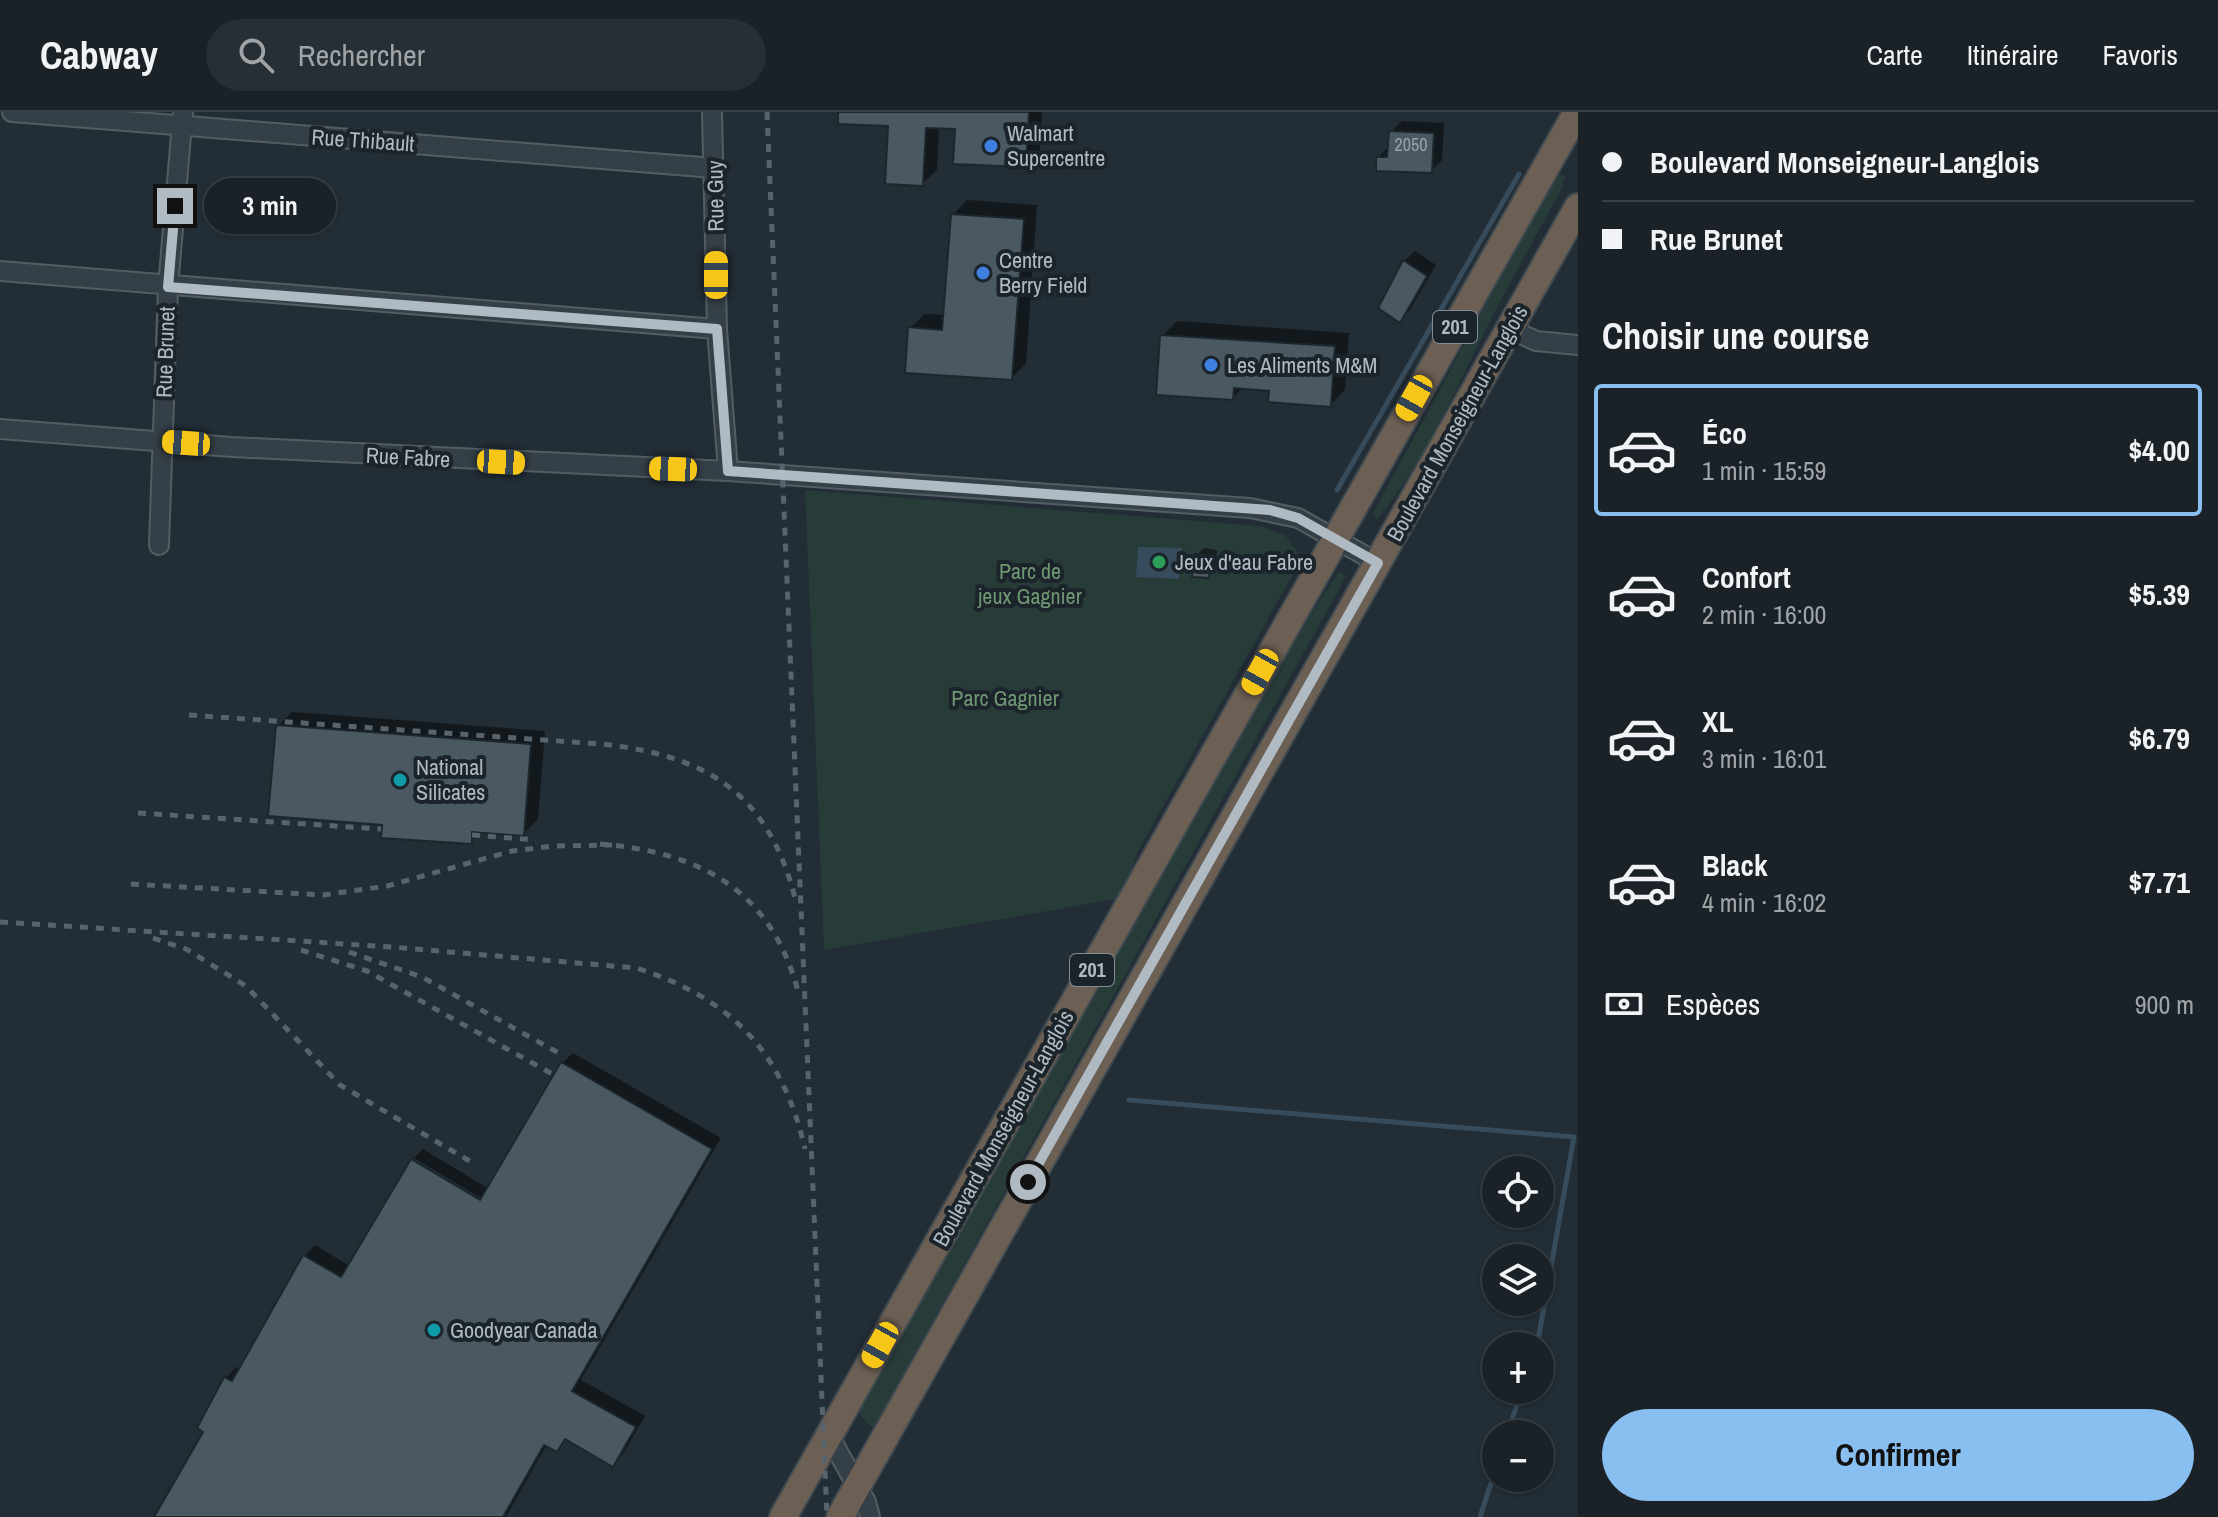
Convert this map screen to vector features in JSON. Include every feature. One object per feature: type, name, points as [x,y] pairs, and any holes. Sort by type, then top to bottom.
[{"type":"highway","name":"Boulevard Monseigneur-Langlois","points":[[783,1517],[1336,538],[1570,141],[1577,112]]},
{"type":"highway","name":"Boulevard Monseigneur-Langlois","points":[[840,1517],[1578,207]]},
{"type":"street","name":"Rue Thibault","points":[[12,112],[182,119],[714,168]]},
{"type":"street","name":"Rue Guy","points":[[712,112],[717,329],[728,471]]},
{"type":"street","name":"Rue Brunet","points":[[159,545],[168,287],[182,119]]},
{"type":"street","points":[[0,271],[168,287],[717,329]]},
{"type":"street","points":[[1510,329],[1536,341],[1578,345]]},
{"type":"street","name":"Rue Fabre","points":[[0,429],[163,442],[728,471],[1250,508],[1298,518],[1378,563]]},
{"type":"street","points":[[829,1436],[857,1486],[870,1517]]},
{"type":"green space","points":[[1556,174],[1565,176],[1561,190],[1423,451],[1377,520],[1373,513]]},
{"type":"green space","name":"Parc Gagnier","points":[[805,490],[1261,526],[1285,535],[1302,558],[1137,853],[1122,898],[824,950]]},
{"type":"green space","points":[[1339,571],[1346,576],[1332,602],[873,1429],[857,1411],[1300,631]]},
{"type":"water","name":"Jeux d'eau Fabre","points":[[1138,547],[1182,548],[1179,579],[1136,577]]},
{"type":"building","name":"Walmart Supercentre","points":[[838,112],[1029,112],[1026,167],[953,164],[955,129],[926,128],[923,186],[885,184],[888,126],[838,124]]},
{"type":"building","points":[[1389,131],[1434,133],[1432,173],[1376,171],[1376,157],[1387,157]]},
{"type":"building","name":"Centre Berry Field","points":[[951,214],[1024,219],[1012,380],[905,373],[908,327],[942,330]]},
{"type":"building","points":[[1403,260],[1427,276],[1400,323],[1378,308]]},
{"type":"building","points":[[1160,335],[1335,346],[1331,407],[1268,402],[1269,391],[1234,388],[1233,400],[1156,395]]},
{"type":"building","points":[[1195,554],[1211,556],[1209,578],[1192,577]]},
{"type":"building","name":"National Silicates","points":[[276,725],[531,744],[524,836],[472,832],[472,844],[381,838],[382,825],[268,816]]},
{"type":"building","name":"Goodyear Canada","points":[[561,1062],[712,1149],[572,1391],[636,1427],[613,1467],[565,1439],[557,1452],[544,1445],[503,1517],[154,1517],[203,1432],[197,1428],[224,1377],[232,1381],[303,1255],[341,1277],[411,1159],[480,1200]]},
{"type":"waterway","points":[[1337,490],[1519,174]]},
{"type":"waterway","points":[[1129,1100],[1574,1137],[1539,1332]]},
{"type":"waterway","points":[[1512,1420],[1517,1404]]},
{"type":"waterway","points":[[1480,1517],[1488,1492]]},
{"type":"railway","points":[[767,112],[827,1517]]},
{"type":"railway","points":[[189,715],[601,744],[671,758],[727,785],[749,806],[768,831],[783,861],[795,898]]},
{"type":"railway","points":[[138,813],[381,829]]},
{"type":"railway","points":[[472,835],[536,840]]},
{"type":"railway","points":[[600,844],[670,856],[728,884],[751,904],[771,929],[787,959],[799,995]]},
{"type":"railway","points":[[131,884],[323,895],[387,886],[512,851],[554,846],[612,845]]},
{"type":"railway","points":[[0,922],[392,947],[636,968],[699,995],[748,1033],[783,1084],[805,1149]]},
{"type":"railway","points":[[153,938],[186,949],[246,986],[340,1085],[473,1163]]},
{"type":"railway","points":[[301,950],[367,971],[554,1075]]},
{"type":"railway","points":[[349,952],[422,977],[564,1056]]},
{"type":"place","name":"Walmart Supercentre","points":[[991,146]]},
{"type":"place","name":"Centre Berry Field","points":[[983,273]]},
{"type":"place","name":"Les Aliments M&M","points":[[1211,365]]},
{"type":"place","name":"Jeux d'eau Fabre","points":[[1159,562]]},
{"type":"place","name":"National Silicates","points":[[400,780]]},
{"type":"place","name":"Goodyear Canada","points":[[434,1330]]},
{"type":"route","points":[[175,206],[168,287],[717,329],[728,471],[1270,510],[1298,518],[1378,563],[1028,1182]]},
{"type":"park label","name":"Parc de jeux Gagnier","points":[[1030,584]]}]
